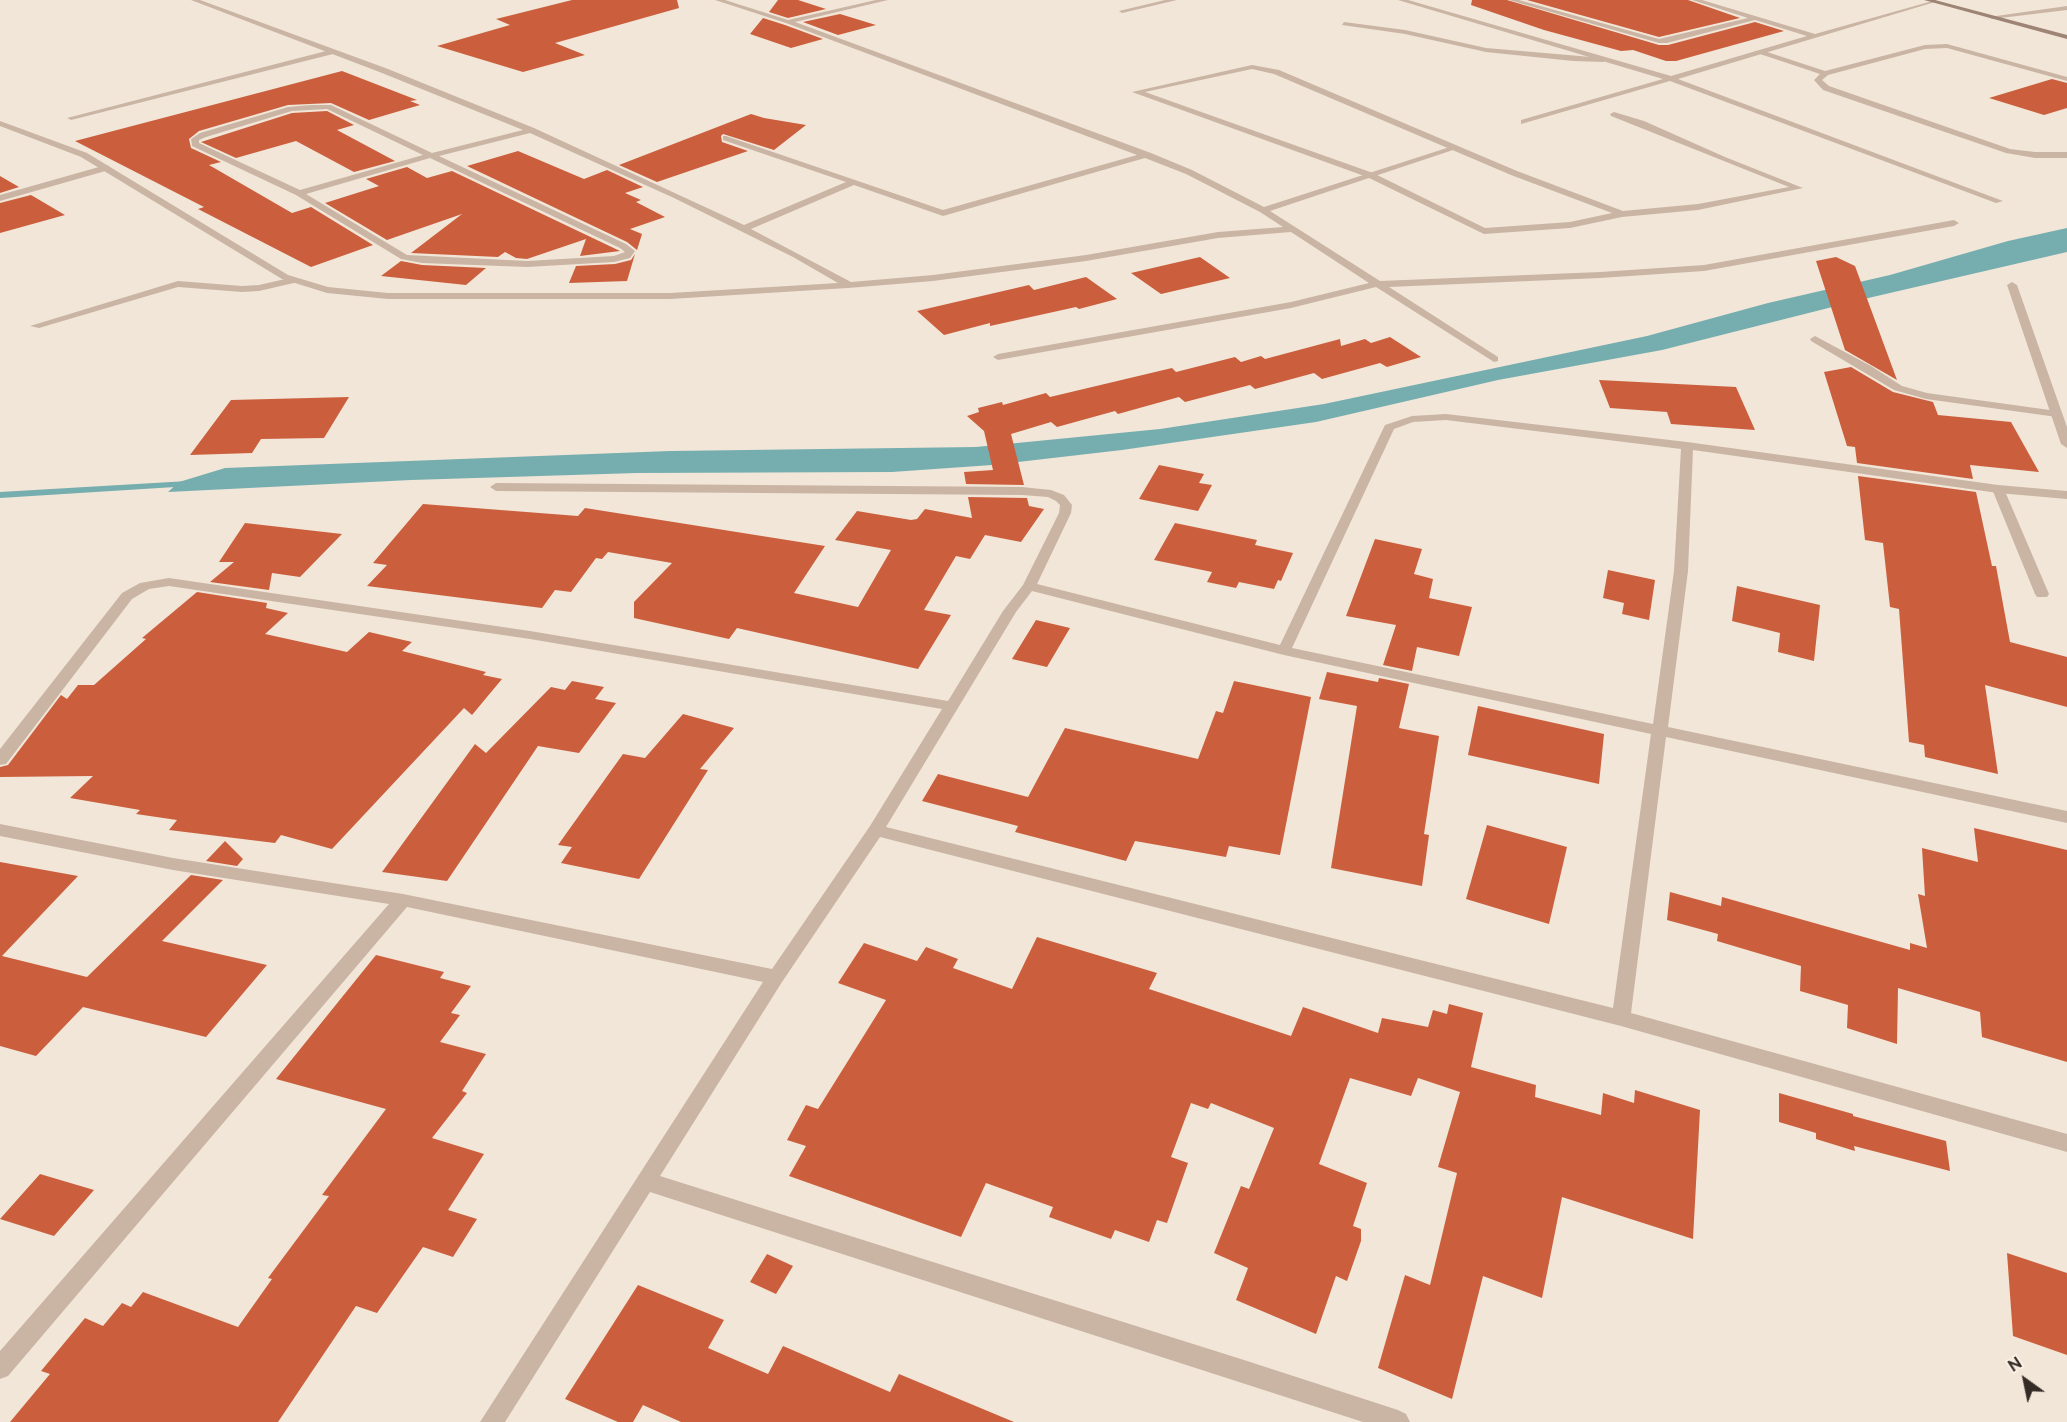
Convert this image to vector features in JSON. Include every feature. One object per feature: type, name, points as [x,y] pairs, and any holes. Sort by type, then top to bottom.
[{"type":"street","points":[[194,0],[531,130],[677,196],[848,285]]},
{"type":"street","points":[[717,0],[788,22],[1148,155],[1234,193],[1494,359]]},
{"type":"street","points":[[788,22],[885,0]]},
{"type":"street","points":[[1122,11],[1174,0]]},
{"type":"street","points":[[1401,0],[1669,78],[1999,201]]},
{"type":"street","points":[[1512,0],[1659,41],[1756,18]]},
{"type":"street","points":[[1695,0],[1815,36]]},
{"type":"street","points":[[1524,122],[1930,1],[2067,37]]},
{"type":"street","points":[[1992,17],[2067,8]]},
{"type":"street","points":[[1344,24],[1405,32],[1486,50],[1604,60]]},
{"type":"street","points":[[2067,79],[1947,46],[1924,47],[1825,74],[1818,80],[1826,88],[2009,151],[2035,155],[2067,155]]},
{"type":"street","points":[[70,118],[330,52]]},
{"type":"street","points":[[1758,52],[1825,74]]},
{"type":"street","points":[[1614,114],[1799,188],[1698,207],[1622,214],[1569,225],[1484,231],[1370,175],[1136,92],[1252,67],[1276,72],[1564,193],[1622,214]]},
{"type":"street","points":[[328,107],[429,156],[630,251],[627,256],[614,259],[527,264],[422,260],[404,256],[299,193],[195,144],[195,139],[291,109],[328,107]]},
{"type":"street","points":[[0,123],[84,155],[285,278],[327,290],[388,296],[670,296],[848,285],[933,278],[1086,258],[1218,235],[1293,229]]},
{"type":"street","points":[[299,193],[531,130]]},
{"type":"street","points":[[726,138],[943,213],[1148,155]]},
{"type":"street","points":[[1263,210],[1453,147]]},
{"type":"street","points":[[0,198],[106,168]]},
{"type":"street","points":[[743,229],[854,182]]},
{"type":"street","points":[[998,357],[1291,305],[1378,284],[1704,268],[1954,223]]},
{"type":"street","points":[[35,326],[178,284],[242,289],[259,288],[294,280]]},
{"type":"street","points":[[2012,285],[2067,444]]},
{"type":"street","points":[[1815,339],[1898,388],[1926,396],[2057,414]]},
{"type":"street","points":[[1284,651],[1389,427],[1412,419],[1446,417],[1687,446],[1998,489],[2067,495]]},
{"type":"street","points":[[1621,1018],[1681,571],[1687,446]]},
{"type":"street","points":[[492,1422],[776,977],[876,830],[1010,611],[1029,586],[1065,513],[1066,505],[1060,498],[1051,494],[1022,491],[496,487]]},
{"type":"street","points":[[1998,489],[2042,594]]},
{"type":"street","points":[[0,760],[127,596],[146,586],[169,582],[530,635],[951,706]]},
{"type":"street","points":[[1029,586],[1284,651],[2067,817]]},
{"type":"street","points":[[0,830],[173,864],[403,900],[776,977]]},
{"type":"street","points":[[876,830],[1621,1018],[2067,1143]]},
{"type":"street","points":[[0,1368],[403,900]]},
{"type":"street","points":[[645,1181],[1398,1422]]},
{"type":"water","points":[[2067,228],[2067,252],[1864,299],[1662,350],[1498,380],[1316,422],[1122,450],[992,465],[892,472],[637,473],[411,480],[168,492],[179,482],[225,468],[670,451],[976,447],[1160,429],[1324,404],[1647,336],[1768,303],[1890,275],[2008,241]]},
{"type":"building","points":[[572,0],[677,0],[679,8],[555,43],[585,55],[523,72],[437,46],[510,25],[496,19]]},
{"type":"building","points":[[778,0],[798,0],[826,9],[788,18],[769,12]]},
{"type":"building","points":[[1472,0],[1507,0],[1659,45],[1668,45],[1755,22],[1784,31],[1676,61],[1666,61],[1633,50],[1621,51],[1544,30],[1471,5]]},
{"type":"building","points":[[1527,0],[1688,0],[1740,18],[1659,37]]},
{"type":"building","points":[[840,14],[876,25],[838,35],[803,22]]},
{"type":"building","points":[[763,18],[823,39],[791,48],[750,34]]},
{"type":"building","points":[[342,71],[417,100],[410,101],[420,105],[369,120],[331,103],[288,105],[199,131],[189,139],[191,148],[221,162],[209,165],[292,213],[311,207],[373,245],[311,267],[198,209],[204,207],[75,141]]},
{"type":"building","points":[[2052,79],[2067,83],[2067,108],[2044,115],[1989,98]]},
{"type":"building","points":[[327,111],[354,125],[337,130],[395,161],[354,172],[296,141],[236,158],[201,142],[292,113]]},
{"type":"building","points":[[751,114],[806,125],[774,150],[723,134],[722,142],[748,151],[657,182],[619,165]]},
{"type":"building","points":[[518,151],[584,179],[607,170],[643,187],[625,193],[641,200],[636,202],[665,217],[630,229],[642,234],[637,250],[627,242],[467,166]]},
{"type":"building","points":[[407,167],[427,178],[452,171],[620,251],[580,256],[586,239],[527,259],[516,258],[505,252],[498,257],[411,253],[462,214],[387,240],[325,203],[379,186],[366,179]]},
{"type":"building","points":[[0,176],[19,187],[0,193]]},
{"type":"building","points":[[31,195],[65,215],[0,233],[0,203]]},
{"type":"building","points":[[635,254],[627,281],[569,283],[576,266],[615,264],[631,260]]},
{"type":"building","points":[[1200,257],[1230,278],[1161,294],[1131,273]]},
{"type":"building","points":[[1836,257],[1855,266],[1897,380],[1845,350],[1816,261]]},
{"type":"building","points":[[401,261],[422,265],[486,268],[466,285],[381,276]]},
{"type":"building","points":[[1086,277],[1117,299],[1079,309],[1076,307],[990,326],[990,323],[944,335],[917,311],[1029,285],[1034,290]]},
{"type":"building","points":[[1390,337],[1421,357],[1387,367],[1380,363],[1322,379],[1314,373],[1255,389],[1250,385],[1185,402],[1179,397],[1118,414],[1115,411],[1057,427],[1051,422],[1011,434],[1024,485],[966,484],[964,472],[993,470],[984,431],[967,416],[979,412],[978,408],[1002,402],[1003,405],[1046,393],[1050,397],[1172,368],[1176,372],[1235,357],[1241,362],[1261,356],[1265,359],[1340,339],[1341,346],[1365,339],[1371,343]]},
{"type":"building","points":[[1851,367],[1893,392],[1933,402],[1938,415],[2011,422],[2039,472],[1970,465],[1973,479],[1857,463],[1855,447],[1847,446],[1824,372]]},
{"type":"building","points":[[1599,380],[1736,387],[1755,430],[1671,424],[1667,412],[1610,408]]},
{"type":"building","points":[[349,397],[324,438],[261,439],[252,453],[190,455],[231,400]]},
{"type":"building","points":[[1159,465],[1204,474],[1199,483],[1212,485],[1198,511],[1139,499]]},
{"type":"building","points":[[1858,476],[1976,492],[1992,566],[1996,566],[2010,642],[2067,657],[2067,707],[1985,685],[1998,774],[1925,757],[1924,745],[1909,742],[1899,609],[1890,607],[1883,543],[1865,540]]},
{"type":"building","points":[[968,497],[1027,498],[1029,506],[1044,509],[1021,542],[985,535],[970,559],[956,556],[924,610],[951,615],[918,669],[737,628],[729,639],[634,618],[634,602],[672,563],[608,552],[602,559],[596,558],[571,592],[555,590],[542,608],[367,586],[387,565],[373,563],[423,504],[578,516],[585,508],[825,546],[794,593],[858,607],[891,550],[835,540],[857,511],[911,520],[917,519],[925,509],[972,518]]},
{"type":"building","points":[[245,523],[342,534],[300,577],[272,573],[269,590],[210,582],[234,562],[219,562]]},
{"type":"building","points":[[1175,523],[1257,540],[1255,545],[1293,553],[1281,581],[1278,580],[1274,589],[1239,582],[1236,588],[1207,582],[1212,572],[1154,560]]},
{"type":"building","points":[[1375,539],[1422,549],[1414,574],[1433,579],[1429,598],[1472,607],[1459,656],[1417,647],[1412,671],[1383,665],[1396,625],[1346,616]]},
{"type":"building","points":[[1608,570],[1655,580],[1649,620],[1622,614],[1624,603],[1603,598]]},
{"type":"building","points":[[1737,586],[1820,605],[1814,661],[1778,652],[1780,633],[1732,621]]},
{"type":"building","points":[[197,592],[267,603],[266,608],[288,613],[265,634],[347,652],[369,632],[412,642],[402,651],[486,672],[483,675],[502,679],[472,715],[464,708],[332,849],[281,835],[275,843],[169,830],[177,820],[136,814],[140,810],[70,798],[93,776],[0,777],[0,767],[8,765],[61,695],[67,699],[78,685],[94,685],[146,639],[142,638]]},
{"type":"building","points":[[1036,620],[1070,628],[1047,667],[1012,659]]},
{"type":"building","points":[[1327,672],[1378,682],[1379,678],[1409,684],[1399,728],[1439,736],[1424,834],[1429,835],[1422,886],[1331,868],[1357,706],[1319,699]]},
{"type":"building","points":[[572,681],[604,687],[595,699],[616,703],[579,753],[538,746],[447,881],[382,872],[475,744],[486,753],[551,687],[565,690]]},
{"type":"building","points":[[1234,681],[1311,697],[1280,855],[1229,846],[1226,857],[1135,841],[1126,861],[1015,832],[1018,826],[922,801],[938,774],[1028,797],[1065,728],[1198,759],[1216,711],[1223,713]]},
{"type":"building","points":[[1478,706],[1604,734],[1599,784],[1468,755]]},
{"type":"building","points":[[683,714],[734,728],[700,769],[708,770],[639,879],[561,863],[572,847],[558,845],[623,754],[645,758]]},
{"type":"building","points":[[1487,825],[1567,847],[1549,924],[1466,899]]},
{"type":"building","points":[[1974,828],[2067,850],[2067,1062],[1982,1037],[1980,1012],[1898,988],[1897,1044],[1847,1028],[1848,1005],[1800,991],[1801,966],[1717,941],[1718,934],[1667,920],[1670,892],[1721,906],[1722,897],[1910,950],[1910,943],[1927,948],[1918,894],[1925,896],[1922,848],[1978,862]]},
{"type":"building","points":[[225,841],[243,859],[237,866],[206,861]]},
{"type":"building","points":[[0,862],[78,876],[2,956],[87,977],[191,875],[223,880],[162,941],[267,965],[206,1037],[83,1007],[36,1056],[0,1046]]},
{"type":"building","points":[[1037,937],[1157,973],[1149,989],[1291,1036],[1303,1007],[1378,1033],[1382,1018],[1428,1027],[1433,1010],[1447,1014],[1449,1004],[1483,1013],[1471,1067],[1536,1085],[1535,1097],[1601,1115],[1603,1093],[1634,1103],[1635,1090],[1700,1110],[1693,1239],[1562,1197],[1542,1298],[1483,1276],[1452,1399],[1378,1368],[1405,1275],[1430,1285],[1457,1173],[1438,1167],[1460,1092],[1418,1078],[1411,1096],[1350,1078],[1319,1164],[1367,1183],[1353,1226],[1361,1229],[1361,1241],[1347,1281],[1336,1276],[1316,1334],[1236,1300],[1248,1268],[1214,1253],[1241,1186],[1249,1189],[1274,1128],[1211,1103],[1208,1109],[1191,1103],[1171,1157],[1188,1163],[1167,1223],[1157,1220],[1149,1242],[1115,1230],[1111,1239],[1049,1217],[1053,1207],[986,1183],[961,1237],[789,1176],[806,1146],[787,1140],[806,1105],[818,1109],[886,1000],[838,983],[864,943],[917,961],[926,947],[958,959],[953,968],[1012,989]]},
{"type":"building","points":[[376,955],[444,972],[440,978],[471,986],[451,1013],[460,1015],[440,1042],[486,1054],[462,1091],[467,1093],[432,1138],[484,1154],[448,1210],[477,1219],[453,1257],[423,1247],[377,1313],[356,1306],[278,1422],[10,1422],[50,1374],[41,1371],[85,1318],[103,1326],[122,1303],[131,1307],[143,1292],[238,1327],[272,1279],[268,1278],[329,1196],[322,1195],[386,1109],[276,1079]]},
{"type":"building","points":[[1779,1093],[1946,1141],[1950,1171],[1854,1146],[1855,1151],[1816,1139],[1816,1133],[1779,1122]]},
{"type":"building","points":[[40,1174],[94,1190],[54,1236],[0,1219]]},
{"type":"building","points":[[2007,1253],[2067,1273],[2067,1355],[2013,1336]]},
{"type":"building","points":[[767,1254],[793,1266],[776,1294],[750,1282]]},
{"type":"building","points":[[638,1285],[724,1320],[708,1348],[768,1374],[783,1346],[890,1392],[899,1374],[1014,1422],[681,1422],[643,1405],[633,1422],[618,1422],[565,1399]]},
{"type":"waterway","points":[[0,495],[188,484]]}]
